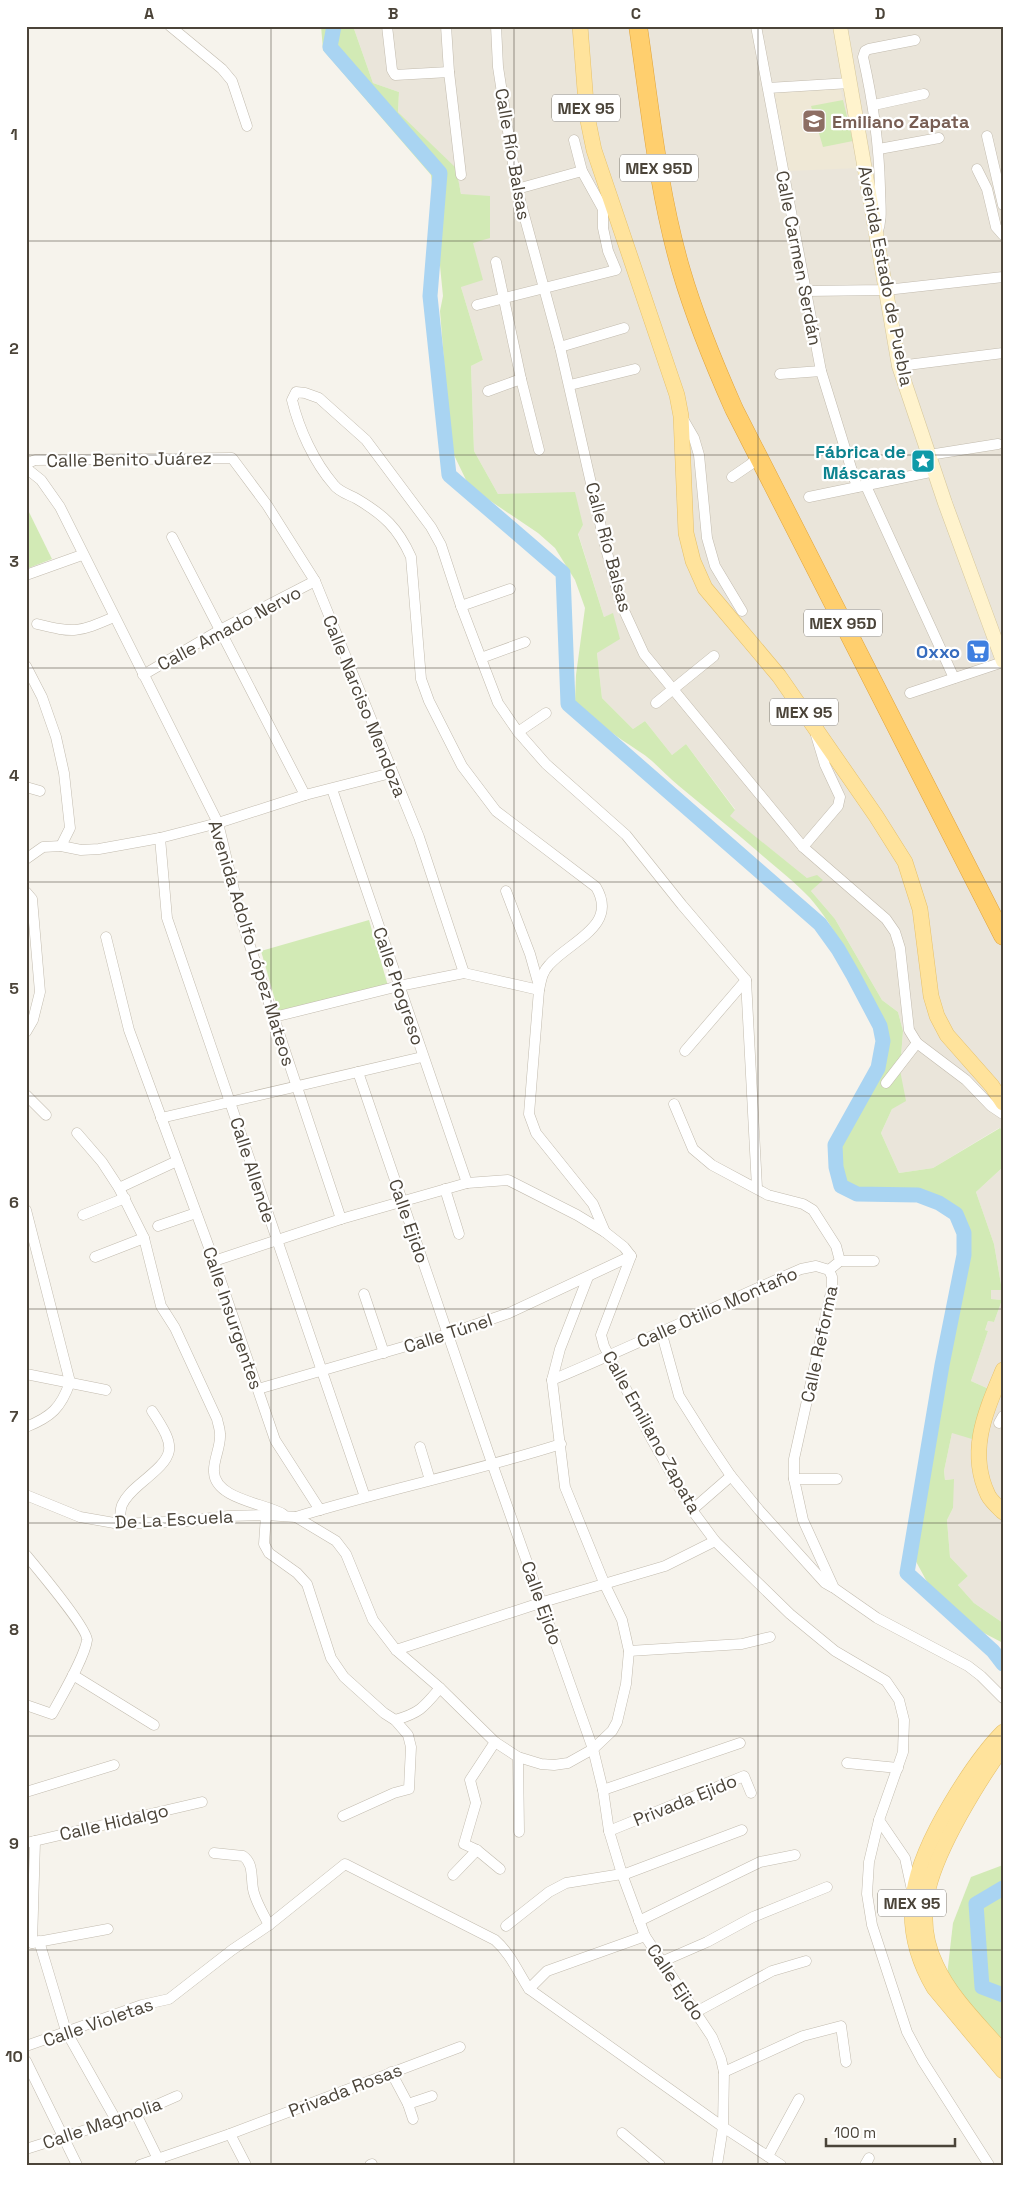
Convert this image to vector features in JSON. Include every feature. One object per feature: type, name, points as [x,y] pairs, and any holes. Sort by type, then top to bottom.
[{"type":"highway","name":"MEX 95D","points":[[638,26],[661,182],[681,270],[706,344],[734,409],[1003,936]]},
{"type":"highway","name":"MEX 95D","points":[[649,26],[680,227],[690,266],[716,341],[744,405],[1003,913]]},
{"type":"main road","name":"MEX 95","points":[[580,26],[587,116],[609,211],[678,395],[681,416],[686,533],[693,560],[705,588],[779,676],[876,816],[905,862],[920,909],[931,996],[937,1016],[947,1035],[992,1086],[1003,1103]]},
{"type":"main road","points":[[1003,1370],[983,1419],[978,1446],[979,1469],[988,1496],[1003,1512]]},
{"type":"main road","name":"MEX 95","points":[[1003,1732],[989,1746],[939,1823],[920,1864],[912,1893],[911,1917],[914,1942],[934,1988],[1003,2071]]},
{"type":"main road","name":"MEX 95","points":[[1003,1747],[974,1791],[937,1859],[926,1895],[924,1920],[928,1943],[940,1974],[1003,2052]]},
{"type":"street","points":[[170,26],[222,69],[232,81],[247,126]]},
{"type":"street","points":[[387,26],[392,70],[395,75],[449,72]]},
{"type":"street","points":[[446,26],[449,72],[461,176]]},
{"type":"street","name":"Calle Río Balsas","points":[[496,26],[498,67],[517,190],[570,385],[606,549],[621,604],[644,654],[803,847],[886,919],[895,932],[900,948],[909,1030],[917,1043]]},
{"type":"street","name":"Calle Carmen Serdán","points":[[756,26],[821,371],[861,487],[954,678]]},
{"type":"street","name":"Avenida Estado de Puebla","points":[[840,26],[899,366],[929,456],[1003,662]]},
{"type":"street","points":[[876,238],[881,221],[879,150],[874,105],[863,57],[865,51],[869,49],[915,40]]},
{"type":"street","points":[[768,88],[850,84]]},
{"type":"street","points":[[874,105],[924,94]]},
{"type":"street","points":[[987,136],[1003,205]]},
{"type":"street","points":[[879,150],[938,138]]},
{"type":"street","points":[[477,304],[616,270],[608,251],[602,228],[609,211],[582,171],[574,140]]},
{"type":"street","points":[[977,169],[987,189],[996,227],[1003,234]]},
{"type":"street","points":[[517,190],[582,171]]},
{"type":"street","points":[[496,262],[521,380],[539,450]]},
{"type":"street","points":[[805,291],[886,290],[1003,277]]},
{"type":"street","points":[[560,347],[624,328]]},
{"type":"street","points":[[899,366],[1003,353]]},
{"type":"street","points":[[570,385],[634,369]]},
{"type":"street","points":[[780,374],[821,371]]},
{"type":"street","points":[[488,391],[521,380]]},
{"type":"street","points":[[605,1232],[593,1204],[536,1133],[529,1114],[539,989],[542,975],[548,965],[582,938],[599,919],[603,908],[602,897],[596,887],[496,811],[462,766],[429,701],[421,679],[411,557],[403,539],[377,511],[335,487],[315,456],[296,416],[292,400],[296,392],[306,393],[319,398],[366,440],[392,472],[431,527],[441,545],[461,606],[498,703],[518,732],[546,764],[626,835],[746,980],[756,1188]]},
{"type":"street","points":[[681,416],[694,438],[699,456],[707,538],[715,566],[742,612]]},
{"type":"street","points":[[929,456],[998,444]]},
{"type":"street","points":[[732,477],[751,464],[758,456]]},
{"type":"street","name":"Calle Benito Juárez","points":[[26,464],[34,460],[232,458]]},
{"type":"street","name":"Calle Narciso Mendoza","points":[[232,458],[267,505],[315,582],[391,773],[419,837],[464,972]]},
{"type":"street","name":"Avenida Adolfo López Mateos","points":[[26,468],[41,480],[60,507],[82,555],[218,823],[241,920],[341,1219]]},
{"type":"street","points":[[809,497],[935,471]]},
{"type":"street","points":[[172,537],[304,795]]},
{"type":"street","points":[[26,574],[82,555]]},
{"type":"street","name":"Calle Amado Nervo","points":[[143,674],[220,630],[315,582]]},
{"type":"street","points":[[461,606],[510,589]]},
{"type":"street","points":[[37,624],[71,632],[85,630],[114,618]]},
{"type":"street","points":[[481,658],[525,642]]},
{"type":"street","points":[[656,703],[714,656]]},
{"type":"street","points":[[910,693],[1003,662]]},
{"type":"street","points":[[26,666],[45,705],[56,737],[64,772],[70,828],[61,846]]},
{"type":"street","points":[[518,732],[546,713]]},
{"type":"street","points":[[803,847],[838,806],[840,796],[826,765],[813,725]]},
{"type":"street","points":[[26,859],[43,848],[61,846],[80,850],[99,849],[160,838],[218,823],[304,795],[391,773]]},
{"type":"street","points":[[26,787],[40,791]]},
{"type":"street","name":"Calle Progreso","points":[[332,789],[422,1057],[467,1183]]},
{"type":"street","name":"Calle Allende","points":[[160,838],[167,918],[320,1371],[365,1497]]},
{"type":"street","points":[[506,891],[530,954],[539,989]]},
{"type":"street","points":[[26,892],[32,899],[40,992],[33,1020],[26,1032]]},
{"type":"street","name":"Calle Insurgentes","points":[[106,937],[129,1030],[214,1261],[275,1440],[320,1510]]},
{"type":"street","points":[[274,1018],[399,986],[464,972],[539,989]]},
{"type":"street","points":[[685,1052],[746,980]]},
{"type":"street","points":[[886,1084],[917,1043],[966,1080],[991,1106],[1003,1114]]},
{"type":"street","points":[[161,1118],[422,1057]]},
{"type":"street","name":"Calle Ejido","points":[[358,1072],[493,1466],[543,1602],[593,1749],[609,1831],[639,1921],[645,1936],[661,1962],[712,2037],[724,2072],[723,2127],[717,2165]]},
{"type":"street","points":[[26,1095],[46,1115]]},
{"type":"street","points":[[674,1104],[693,1149],[712,1165],[768,1194],[803,1204],[813,1210],[836,1246],[840,1261],[874,1261]]},
{"type":"street","points":[[77,1133],[102,1162],[125,1198],[144,1238],[161,1306],[175,1328],[217,1419],[220,1435],[214,1473],[218,1485],[229,1494],[273,1509],[336,1541],[346,1554],[373,1620],[396,1650],[440,1688],[495,1742],[518,1757],[541,1764],[568,1763],[593,1749],[612,1731],[617,1722],[626,1684],[629,1651],[622,1620],[605,1585],[566,1488],[552,1380],[560,1349],[588,1277]]},
{"type":"street","points":[[119,1188],[177,1161]]},
{"type":"street","points":[[214,1261],[341,1219],[467,1183],[508,1180],[577,1215],[605,1232],[624,1247],[631,1256]]},
{"type":"street","points":[[445,1190],[459,1234]]},
{"type":"street","points":[[83,1215],[125,1198]]},
{"type":"street","points":[[26,1210],[70,1382],[65,1396],[48,1417],[26,1427]]},
{"type":"street","points":[[158,1226],[196,1213]]},
{"type":"street","points":[[95,1257],[144,1238]]},
{"type":"street","name":"Calle Túnel","points":[[258,1389],[448,1334],[509,1313],[631,1256]]},
{"type":"street","name":"Calle Emiliano Zapata","points":[[631,1256],[602,1335],[604,1346],[651,1438],[692,1510],[716,1541],[797,1620],[835,1651],[886,1681],[899,1700],[904,1720],[903,1752],[879,1820],[869,1870],[867,1894],[872,1925],[907,2032],[922,2060],[989,2165]]},
{"type":"street","name":"Calle Reforma","points":[[834,1588],[803,1520],[794,1480],[794,1459],[832,1288],[832,1278],[829,1270],[840,1261]]},
{"type":"street","name":"Calle Otilio Montaño","points":[[552,1380],[610,1356],[802,1268],[816,1266],[829,1270]]},
{"type":"street","points":[[364,1294],[384,1353]]},
{"type":"street","points":[[661,1331],[679,1396],[731,1476],[825,1583],[877,1618],[968,1666],[1003,1698]]},
{"type":"street","points":[[26,1374],[106,1390]]},
{"type":"street","points":[[120,1524],[122,1506],[130,1493],[156,1471],[170,1456],[170,1443],[166,1432],[152,1411]]},
{"type":"street","points":[[291,1517],[430,1480],[493,1466],[561,1444]]},
{"type":"street","points":[[420,1447],[430,1480]]},
{"type":"street","points":[[692,1510],[731,1476]]},
{"type":"street","points":[[794,1480],[837,1479]]},
{"type":"street","name":"De La Escuela","points":[[26,1495],[80,1517],[120,1524],[187,1521],[228,1516],[266,1515],[291,1517]]},
{"type":"street","points":[[266,1515],[264,1544],[269,1553],[297,1572],[307,1584],[331,1658],[344,1677],[384,1713],[395,1720],[408,1735],[412,1747],[409,1790],[394,1793],[343,1816]]},
{"type":"street","points":[[396,1650],[543,1602],[665,1566],[716,1541]]},
{"type":"street","points":[[26,1556],[86,1633],[85,1646],[73,1675],[52,1714],[26,1706]]},
{"type":"street","points":[[629,1651],[742,1644],[770,1637]]},
{"type":"street","points":[[73,1675],[154,1725]]},
{"type":"street","points":[[395,1720],[414,1714],[424,1708],[440,1688]]},
{"type":"street","points":[[495,1742],[470,1780],[476,1803],[464,1844],[477,1850],[500,1869]]},
{"type":"street","points":[[602,1790],[740,1743]]},
{"type":"street","points":[[518,1757],[519,1832]]},
{"type":"street","points":[[847,1763],[898,1768]]},
{"type":"street","points":[[26,1792],[114,1765]]},
{"type":"street","name":"Privada Ejido","points":[[609,1831],[744,1776],[751,1793]]},
{"type":"street","name":"Calle Hidalgo","points":[[31,1842],[202,1802]]},
{"type":"street","points":[[879,1820],[905,1858],[912,1893]]},
{"type":"street","points":[[506,1926],[557,1887],[577,1880],[622,1874],[742,1830]]},
{"type":"street","points":[[31,1842],[33,1943],[66,2031],[116,2120]]},
{"type":"street","points":[[453,1875],[477,1850]]},
{"type":"street","points":[[214,1853],[243,1856],[247,1859],[254,1892],[269,1925],[345,1864],[495,1940],[506,1950],[529,1989],[723,2127],[781,2165]]},
{"type":"street","points":[[639,1921],[760,1862],[795,1855]]},
{"type":"street","points":[[661,1962],[707,1942],[753,1917],[827,1887]]},
{"type":"street","name":"Calle Violetas","points":[[26,2046],[142,2005],[169,1999],[232,1950],[269,1925]]},
{"type":"street","points":[[33,1943],[108,1928]]},
{"type":"street","points":[[529,1989],[547,1971],[645,1936]]},
{"type":"street","points":[[696,2012],[772,1971],[806,1961]]},
{"type":"street","points":[[724,2072],[803,2036],[841,2026],[846,2062]]},
{"type":"street","name":"Privada Rosas","points":[[140,2165],[160,2162],[460,2047]]},
{"type":"street","points":[[26,2061],[77,2165]]},
{"type":"street","points":[[391,2072],[408,2104],[413,2120]]},
{"type":"street","name":"Calle Magnolia","points":[[26,2149],[136,2114],[177,2096]]},
{"type":"street","points":[[408,2104],[432,2096]]},
{"type":"street","points":[[768,2156],[799,2099]]},
{"type":"street","points":[[136,2114],[160,2162]]},
{"type":"street","points":[[622,2133],[660,2165]]},
{"type":"street","points":[[230,2134],[246,2165]]},
{"type":"shaded area","points":[[353,26],[1003,26],[1003,1132],[999,1128],[933,1168],[899,1173],[881,1133],[892,1109],[900,1070],[903,1031],[898,1012],[882,1000],[835,919],[811,891],[822,880],[807,878],[729,816],[735,809],[686,744],[672,755],[645,721],[633,729],[602,698],[597,653],[612,614],[604,617],[578,533],[583,525],[498,494],[474,451],[471,366],[483,360],[461,287],[473,243],[455,168],[398,112],[399,92],[373,83]]},
{"type":"shaded area","name":"Emiliano Zapata","points":[[840,87],[860,168],[788,171],[774,90]]},
{"type":"shaded area","points":[[986,636],[994,657],[986,660],[979,638]]},
{"type":"shaded area","points":[[1003,1167],[1003,1623],[974,1603],[958,1585],[968,1576],[950,1557],[947,1520],[953,1508],[953,1479],[945,1480],[944,1471],[952,1433],[989,1389],[971,1381],[988,1331],[985,1330],[988,1321],[994,1322],[1002,1300],[990,1299],[991,1290],[1002,1290],[994,1244],[976,1192]]},
{"type":"green space","points":[[321,26],[353,26],[373,83],[399,92],[398,112],[456,168],[461,194],[490,196],[490,238],[473,243],[483,280],[461,287],[483,360],[471,366],[474,451],[498,494],[575,492],[583,525],[578,534],[604,617],[613,613],[620,639],[597,653],[602,698],[633,729],[645,721],[672,755],[686,744],[735,810],[730,816],[807,878],[817,875],[823,880],[811,891],[835,919],[882,1000],[898,1012],[903,1031],[900,1070],[906,1101],[892,1109],[881,1133],[899,1173],[933,1168],[1000,1128],[1003,1132],[1003,1167],[976,1192],[994,1244],[1002,1290],[991,1290],[991,1299],[1002,1300],[994,1322],[988,1321],[985,1330],[988,1331],[971,1381],[989,1389],[972,1439],[952,1433],[944,1471],[945,1480],[954,1479],[953,1508],[947,1520],[950,1557],[968,1576],[958,1585],[974,1603],[1003,1623],[1003,1643],[963,1622],[932,1591],[913,1556],[911,1521],[945,1379],[967,1263],[961,1228],[948,1208],[929,1198],[908,1195],[863,1194],[845,1188],[831,1172],[829,1163],[838,1138],[877,1079],[883,1060],[881,1037],[856,976],[828,922],[804,892],[675,783],[649,758],[616,736],[575,702],[576,675],[585,608],[575,580],[555,548],[538,533],[489,500],[467,482],[454,455],[450,437],[440,311],[443,296],[431,175],[323,50]]},
{"type":"green space","points":[[843,100],[853,141],[823,147],[811,106]]},
{"type":"green space","points":[[26,506],[52,559],[26,569]]},
{"type":"green space","points":[[369,920],[388,986],[280,1017],[261,951]]},
{"type":"green space","points":[[1003,1865],[1003,2052],[946,1984],[953,1923],[971,1877]]},
{"type":"waterway","points":[[334,26],[330,47],[440,173],[430,296],[449,475],[563,573],[568,704],[820,924],[838,949],[880,1026],[883,1041],[878,1068],[835,1145],[836,1167],[841,1186],[857,1194],[918,1195],[939,1203],[956,1214],[964,1233],[964,1255],[942,1365],[907,1573],[993,1651],[1003,1664]]},
{"type":"waterway","points":[[1003,1888],[976,1904],[982,1987],[1003,1995]]},
{"type":"place","name":"Emiliano Zapata","points":[[814,121]]},
{"type":"place","name":"Fábrica de Máscaras","points":[[923,461]]},
{"type":"place","name":"Oxxo","points":[[978,651]]}]
